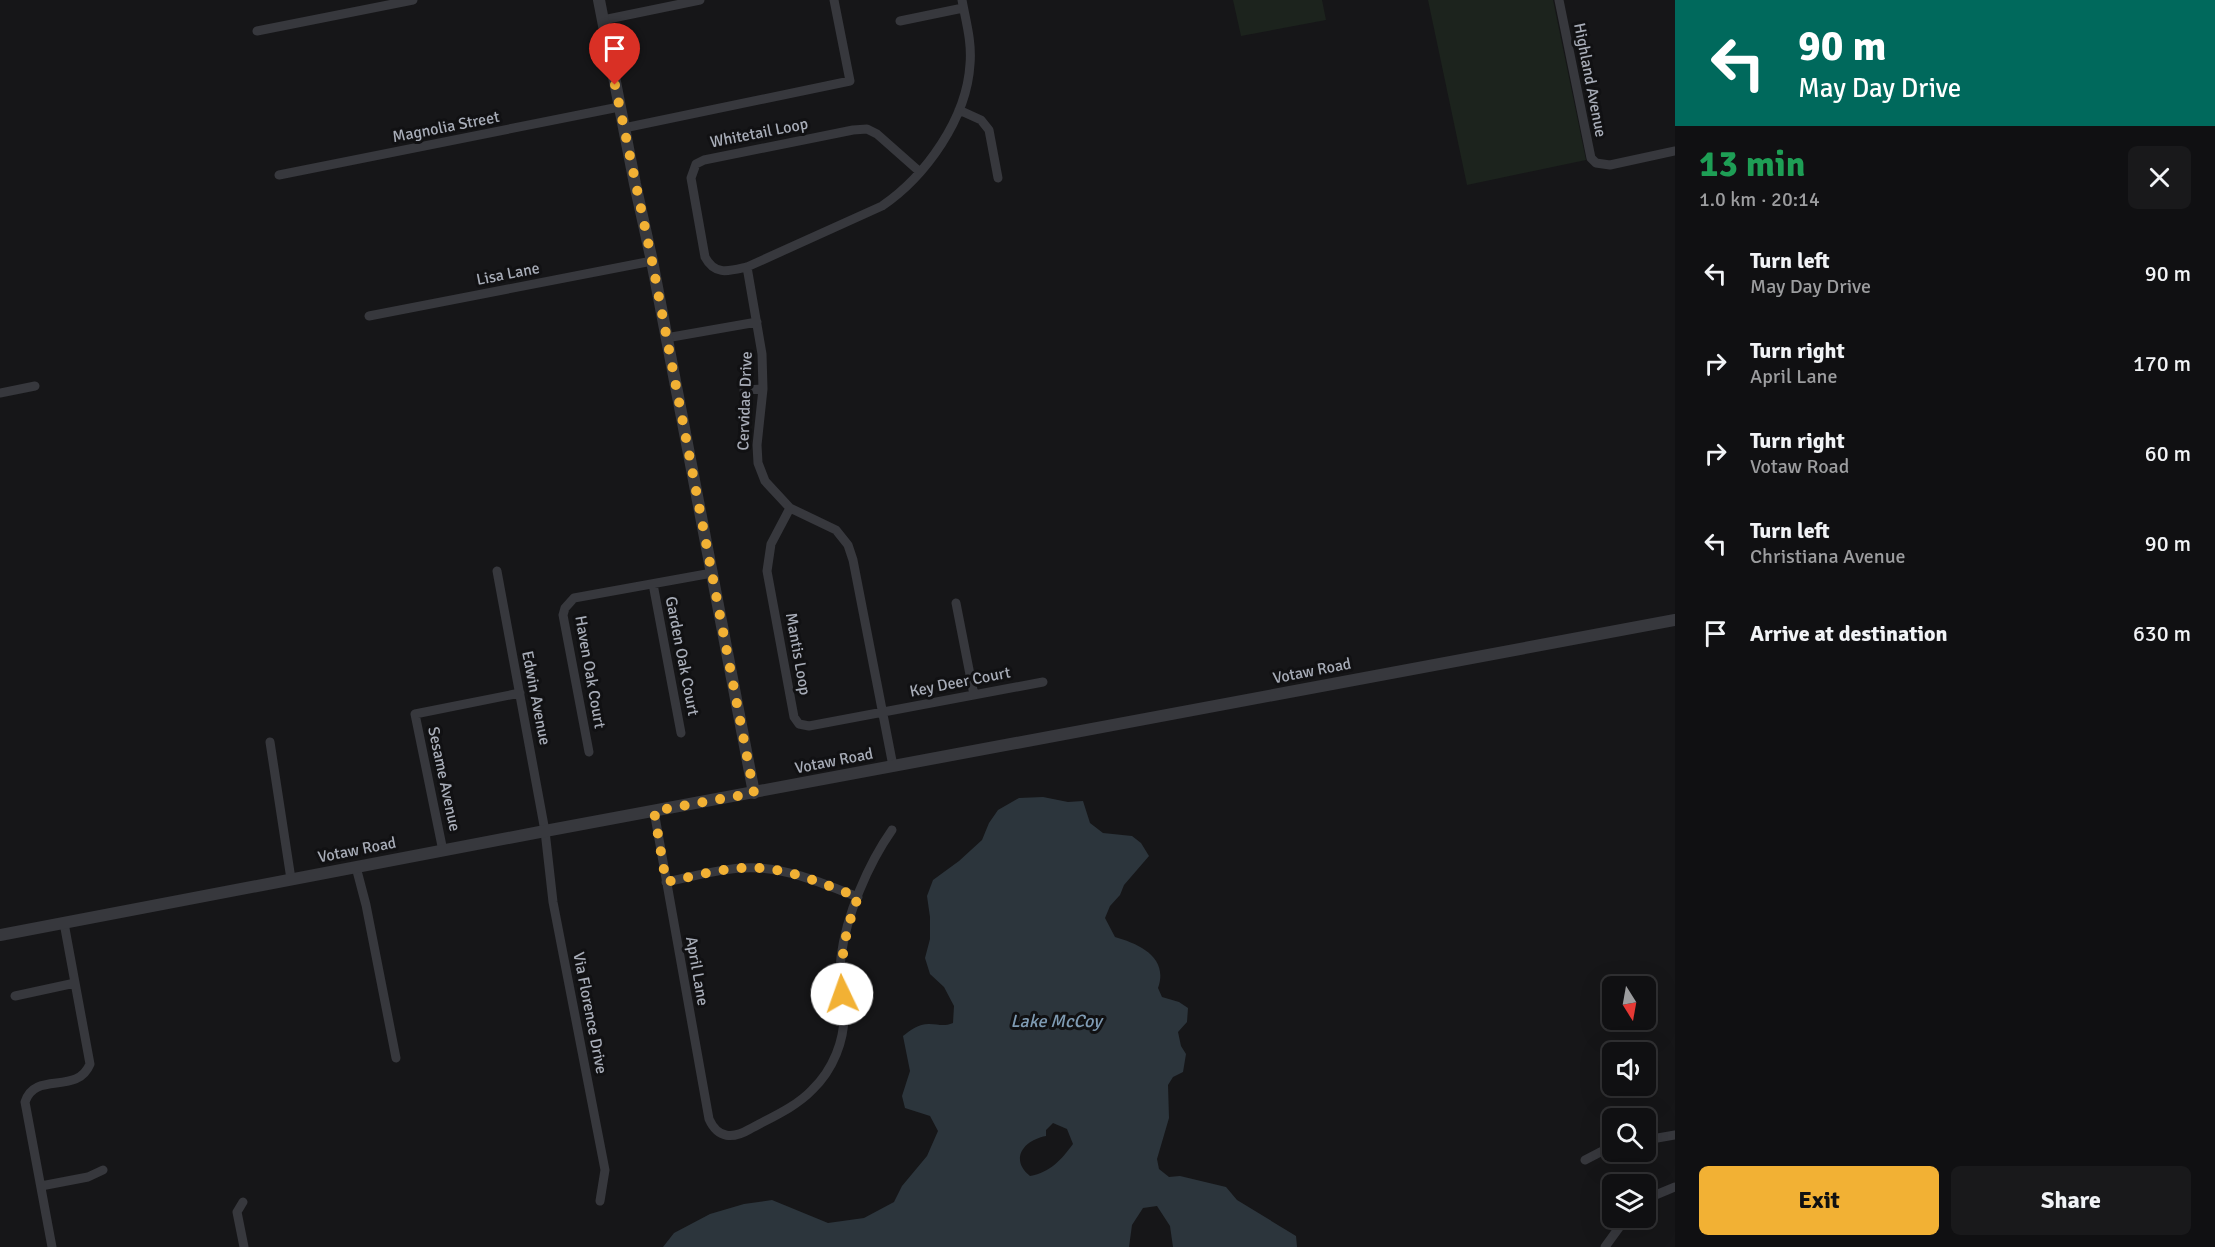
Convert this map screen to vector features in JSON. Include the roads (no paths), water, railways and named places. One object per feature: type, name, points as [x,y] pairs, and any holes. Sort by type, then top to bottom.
[{"type":"street","points":[[257,31],[413,0]]},
{"type":"street","points":[[599,0],[652,261],[754,793]]},
{"type":"street","points":[[603,20],[700,0]]},
{"type":"street","points":[[624,128],[850,81],[834,0]]},
{"type":"street","name":"Highland Avenue","points":[[1559,0],[1589,152],[1596,163],[1610,165],[1675,151]]},
{"type":"street","points":[[747,267],[882,206],[899,194],[937,150],[959,110],[968,83],[970,38],[963,4],[900,21]]},
{"type":"street","name":"Magnolia Street","points":[[279,175],[619,107]]},
{"type":"street","points":[[959,110],[981,120],[989,130],[998,178]]},
{"type":"street","name":"Whitetail Loop","points":[[747,267],[727,272],[716,270],[709,265],[705,257],[691,178],[696,164],[704,159],[867,129],[877,134],[920,172]]},
{"type":"street","name":"Lisa Lane","points":[[369,316],[652,261]]},
{"type":"street","name":"Cervidae Drive","points":[[747,267],[761,340],[763,389],[757,445],[758,463],[765,481],[790,508],[836,530],[848,545],[853,560],[893,766]]},
{"type":"street","points":[[666,338],[757,322]]},
{"type":"street","points":[[0,393],[35,386]]},
{"type":"street","points":[[744,390],[763,389]]},
{"type":"street","name":"Mantis Loop","points":[[790,508],[771,544],[767,571],[794,717],[799,724],[809,726],[883,712]]},
{"type":"street","name":"Edwin Avenue","points":[[497,571],[545,831]]},
{"type":"street","name":"Haven Oak Court","points":[[589,752],[563,615],[564,608],[574,598],[712,573]]},
{"type":"street","name":"Garden Oak Court","points":[[653,584],[681,733]]},
{"type":"street","points":[[956,603],[974,695]]},
{"type":"street","name":"Votaw Road","points":[[0,935],[1675,620]]},
{"type":"street","name":"Key Deer Court","points":[[883,712],[1043,681]]},
{"type":"street","name":"Sesame Avenue","points":[[443,851],[415,714],[520,693]]},
{"type":"street","points":[[270,742],[291,879]]},
{"type":"street","name":"April Lane","points":[[654,811],[709,1119],[719,1133],[730,1136],[743,1134],[812,1091],[828,1070],[843,1031],[841,959],[844,941],[858,897]]},
{"type":"street","points":[[666,882],[733,869],[758,868],[783,871],[858,897],[881,846],[892,830]]},
{"type":"street","name":"Via Florence Drive","points":[[545,831],[553,902],[605,1170],[600,1201]]},
{"type":"street","points":[[356,867],[366,905],[396,1058]]},
{"type":"street","points":[[52,1247],[26,1102],[28,1094],[36,1087],[78,1079],[86,1074],[90,1064],[64,923]]},
{"type":"street","points":[[15,996],[75,983]]},
{"type":"street","points":[[1656,1138],[1675,1135]]},
{"type":"street","points":[[1585,1160],[1602,1151]]},
{"type":"street","points":[[41,1186],[88,1177],[103,1170]]},
{"type":"street","points":[[1656,1195],[1675,1187]]},
{"type":"street","points":[[243,1202],[237,1212],[244,1247]]},
{"type":"street","points":[[1605,1247],[1619,1228]]},
{"type":"water","name":"Lake McCoy","points":[[1043,797],[1068,802],[1083,801],[1090,823],[1103,833],[1132,836],[1141,843],[1149,856],[1124,885],[1105,918],[1115,937],[1142,948],[1156,960],[1160,977],[1158,988],[1162,997],[1179,1002],[1188,1008],[1187,1022],[1178,1032],[1181,1046],[1186,1054],[1183,1072],[1173,1077],[1168,1085],[1169,1118],[1157,1159],[1159,1169],[1169,1177],[1180,1176],[1226,1187],[1237,1200],[1296,1236],[1297,1247],[1173,1247],[1170,1226],[1157,1206],[1143,1208],[1132,1225],[1129,1247],[663,1247],[674,1233],[710,1214],[744,1204],[772,1200],[828,1223],[864,1218],[894,1202],[902,1186],[927,1156],[938,1131],[930,1116],[905,1108],[902,1096],[910,1071],[903,1036],[921,1025],[953,1023],[954,1006],[944,987],[930,974],[925,958],[930,939],[927,896],[933,880],[982,840],[989,823],[998,810],[1019,798]],"holes":[[[1053,1123],[1067,1129],[1073,1144],[1069,1150],[1050,1168],[1030,1176],[1021,1163],[1022,1151],[1031,1142],[1046,1136],[1046,1130]]]}]
